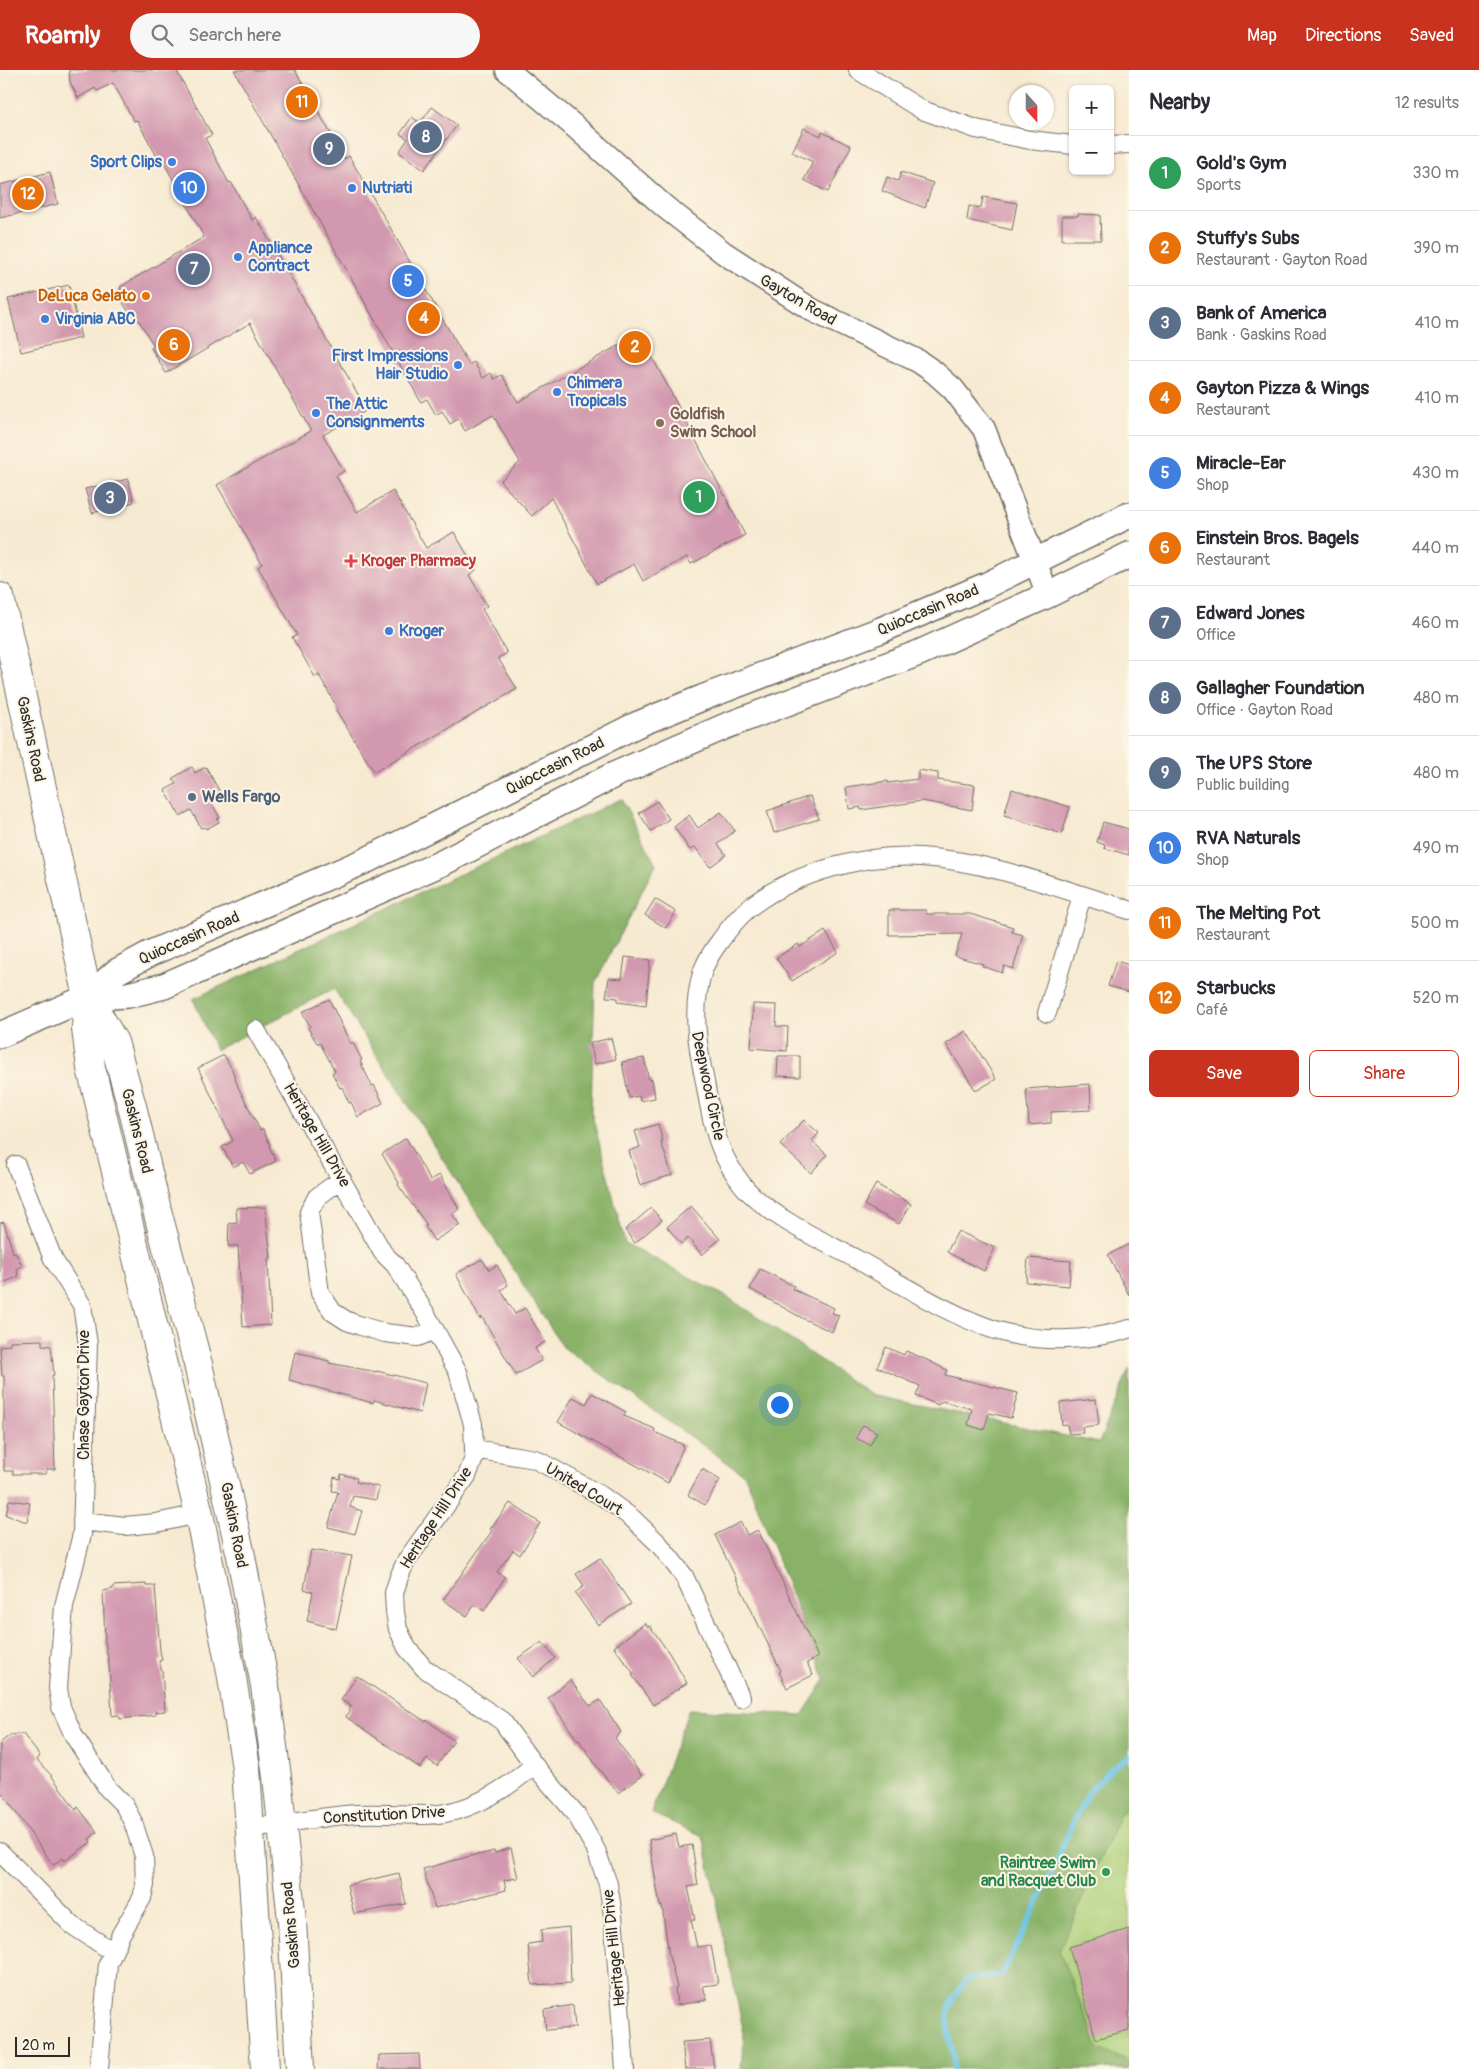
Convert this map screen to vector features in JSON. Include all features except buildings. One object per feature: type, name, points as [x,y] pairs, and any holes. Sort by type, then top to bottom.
[{"type":"main road","points":[[1035,561],[1129,515]]},
{"type":"main road","points":[[1048,595],[1129,555]]},
{"type":"main road","name":"Quioccasin Road","points":[[0,1035],[88,997],[116,972],[151,953],[367,860],[636,725],[881,630],[987,585],[1035,561]]},
{"type":"main road","name":"Quioccasin Road","points":[[88,997],[128,995],[164,986],[442,863],[614,774],[726,726],[919,653],[1048,595]]},
{"type":"main road","name":"Gaskins Road","points":[[0,597],[88,997],[86,1029],[91,1068],[199,1514],[231,1671],[246,1768],[265,2069]]},
{"type":"main road","name":"Gaskins Road","points":[[88,997],[114,1042],[210,1411],[241,1556],[265,1686],[282,1824],[292,1921],[300,2069]]},
{"type":"street","name":"Gayton Road","points":[[508,70],[573,125],[664,207],[724,253],[812,310],[918,362],[934,372],[953,389],[984,429],[1048,595]]},
{"type":"street","points":[[858,70],[880,76],[922,110],[976,129],[1030,140],[1069,145]]},
{"type":"street","points":[[1114,145],[1129,144]]},
{"type":"street","name":"Deepwood Circle","points":[[1129,910],[977,864],[920,856],[882,858],[841,866],[816,873],[772,892],[736,919],[712,952],[703,970],[695,1010],[696,1038],[708,1099],[723,1153],[743,1185],[753,1196],[789,1222],[952,1312],[996,1330],[1031,1338],[1066,1339],[1115,1333],[1129,1329]]},
{"type":"street","points":[[1047,1014],[1082,896]]},
{"type":"street","name":"Heritage Hill Drive","points":[[256,1030],[384,1253],[394,1265],[435,1330],[458,1372],[473,1424],[474,1458],[467,1476],[457,1492],[406,1561],[394,1593],[398,1629],[407,1648],[424,1668],[502,1721],[534,1765],[576,1814],[596,1850],[608,1884],[618,1963],[625,2069]]},
{"type":"street","name":"Chase Gayton Drive","points":[[16,1165],[53,1259],[82,1305],[88,1344],[82,1534],[64,1606],[58,1688],[61,1707],[74,1736],[108,1788],[124,1805],[134,1822],[144,1856],[145,1885],[142,1898],[120,1934],[108,1964],[99,2069]]},
{"type":"street","points":[[342,1179],[317,1197],[309,1212],[320,1293],[333,1312],[347,1321],[361,1326],[385,1333],[418,1337],[435,1330]]},
{"type":"street","name":"United Court","points":[[474,1448],[535,1459],[602,1496],[632,1518],[659,1544],[684,1576],[742,1698]]},
{"type":"street","points":[[82,1521],[125,1526],[156,1523],[199,1514]]},
{"type":"street","name":"Constitution Drive","points":[[250,1828],[347,1815],[401,1813],[426,1815],[455,1811],[473,1805],[513,1783],[534,1765]]},
{"type":"street","points":[[0,1852],[72,1925],[113,1952]]},
{"type":"green space","points":[[621,799],[656,864],[595,983],[591,1111],[625,1243],[729,1298],[871,1395],[1099,1443],[1129,1369],[1129,1808],[1120,1814],[1059,1951],[1099,2049],[1129,2061],[1129,2069],[741,2069],[744,2034],[703,1836],[651,1813],[689,1709],[802,1715],[825,1680],[745,1475],[563,1347],[334,989],[216,1050],[193,999]]},
{"type":"green space","name":"Raintree Swim and Racquet Club","points":[[1129,1801],[1129,2069],[1056,2069],[1045,1940],[1120,1803]]},
{"type":"waterway","points":[[953,2069],[947,2023],[951,2002],[966,1980],[1002,1974],[1040,1899],[1075,1818],[1089,1792],[1111,1769],[1129,1756]]},
{"type":"place","name":"The Melting Pot","points":[[302,102]]},
{"type":"place","name":"Gallagher Foundation","points":[[426,137]]},
{"type":"place","name":"The UPS Store","points":[[329,149]]},
{"type":"place","name":"Sport Clips","points":[[172,162]]},
{"type":"place","name":"RVA Naturals","points":[[189,188]]},
{"type":"place","name":"Nutriati","points":[[352,188]]},
{"type":"place","name":"Starbucks","points":[[28,194]]},
{"type":"place","name":"Appliance Contract","points":[[238,257]]},
{"type":"place","name":"Edward Jones","points":[[194,269]]},
{"type":"place","name":"Miracle-Ear","points":[[408,281]]},
{"type":"place","name":"DeLuca Gelato","points":[[146,296]]},
{"type":"place","name":"Gayton Pizza & Wings","points":[[424,318]]},
{"type":"place","name":"Virginia ABC","points":[[45,319]]},
{"type":"place","name":"Einstein Bros. Bagels","points":[[174,345]]},
{"type":"place","name":"Stuffy's Subs","points":[[635,347]]},
{"type":"place","name":"First Impressions Hair Studio","points":[[458,365]]},
{"type":"place","name":"Chimera Tropicals","points":[[557,392]]},
{"type":"place","name":"The Attic Consignments","points":[[316,413]]},
{"type":"place","name":"Goldfish Swim School","points":[[660,423]]},
{"type":"place","name":"Gold's Gym","points":[[699,497]]},
{"type":"place","name":"Bank of America","points":[[110,498]]},
{"type":"place","name":"Kroger Pharmacy","points":[[351,561]]},
{"type":"place","name":"Kroger","points":[[389,631]]},
{"type":"place","name":"Wells Fargo","points":[[192,797]]},
{"type":"place","name":"Raintree Swim and Racquet Club","points":[[1106,1872]]}]
